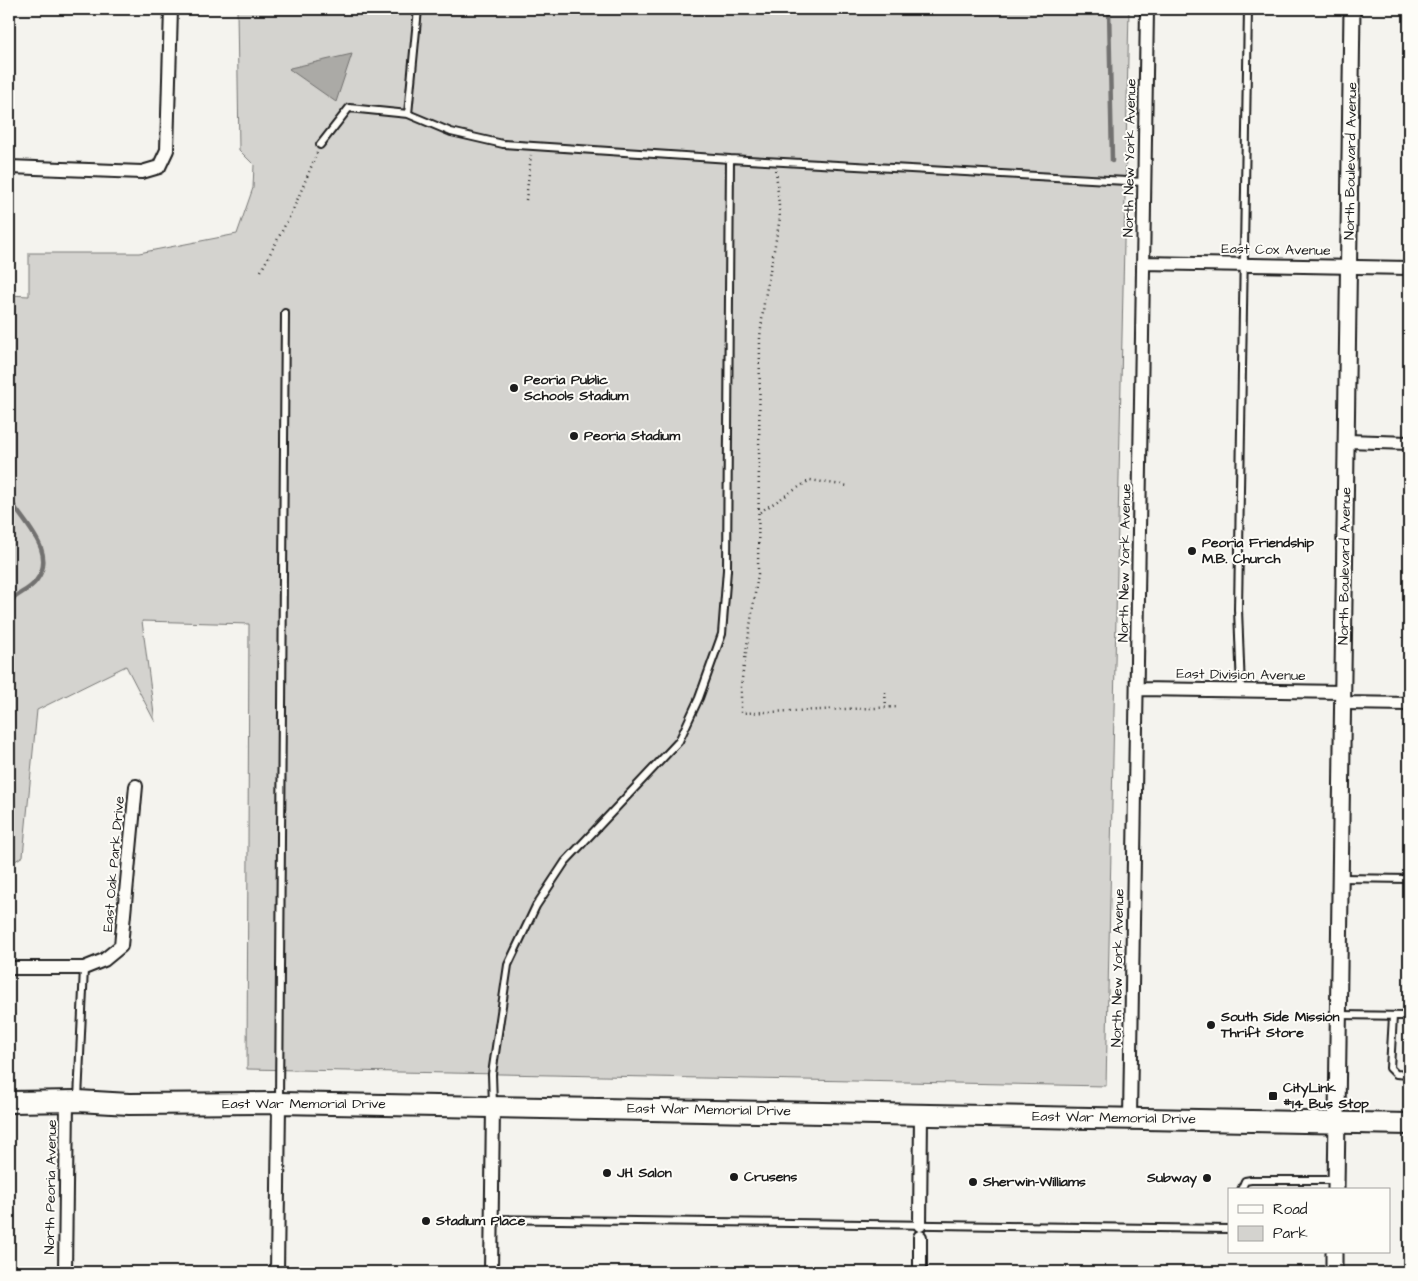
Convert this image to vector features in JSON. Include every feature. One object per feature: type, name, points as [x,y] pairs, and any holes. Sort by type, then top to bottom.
[{"type":"highway","name":"East War Memorial Drive","points":[[9,1102],[73,1101],[129,1104],[279,1103],[493,1106],[1409,1124]]},
{"type":"street","points":[[9,166],[142,172],[159,167],[168,150],[170,9]]},
{"type":"street","name":"North New York Avenue","points":[[1130,1118],[1147,9]]},
{"type":"street","name":"North Boulevard Avenue","points":[[1336,1185],[1348,441],[1352,9]]},
{"type":"street","name":"East Cox Avenue","points":[[1143,263],[1409,268]]},
{"type":"street","points":[[1348,441],[1409,443]]},
{"type":"street","name":"East Division Avenue","points":[[1138,689],[1240,690],[1409,704]]},
{"type":"street","name":"East Oak Park Drive","points":[[9,968],[84,968],[104,960],[121,946],[136,786]]},
{"type":"street","name":"North Peoria Avenue","points":[[65,1272],[73,1101]]},
{"type":"street","points":[[278,1272],[279,1103]]},
{"type":"street","points":[[491,1272],[493,1106]]},
{"type":"street","points":[[920,1272],[921,1114]]},
{"type":"street","points":[[1334,1254],[1334,1272]]},
{"type":"lane","points":[[408,114],[418,9]]},
{"type":"lane","points":[[1240,690],[1238,609],[1248,9]]},
{"type":"lane","points":[[320,145],[349,108],[408,114],[451,132],[503,144],[776,162],[1144,182]]},
{"type":"lane","points":[[493,1106],[492,1074],[508,965],[536,906],[565,862],[679,741],[700,698],[722,634],[727,570],[730,159]]},
{"type":"lane","points":[[279,1103],[285,313]]},
{"type":"lane","points":[[1341,878],[1409,879]]},
{"type":"lane","name":"North Peoria Avenue","points":[[73,1101],[84,968]]},
{"type":"lane","points":[[1339,1016],[1409,1016]]},
{"type":"lane","points":[[1393,1016],[1390,1068],[1396,1074],[1409,1075]]},
{"type":"lane","points":[[1242,1188],[1245,1181],[1251,1180],[1336,1185]]},
{"type":"lane","points":[[492,1219],[696,1220],[920,1231],[1228,1229]]},
{"type":"path","points":[[261,271],[293,210],[320,145]]},
{"type":"path","points":[[526,200],[531,171],[532,146]]},
{"type":"path","points":[[776,162],[780,218],[764,303],[760,337],[758,574],[741,685],[741,713],[899,706]]},
{"type":"path","points":[[760,512],[810,480],[848,486]]},
{"type":"path","points":[[886,692],[886,707]]},
{"type":"green space","name":"Peoria Stadium","points":[[237,9],[1129,9],[1106,1086],[247,1069],[249,624],[142,621],[155,722],[126,666],[37,710],[23,856],[9,865],[9,295],[29,296],[29,253],[139,253],[237,234],[253,188],[254,165],[239,150]]},
{"type":"shaded area","points":[[352,54],[336,102],[289,69],[290,68]]},
{"type":"waterway","points":[[1109,9],[1112,161]]},
{"type":"waterway","points":[[9,498],[36,538],[41,548],[43,559],[42,570],[36,581],[9,603]]},
{"type":"place","name":"Peoria Public Schools Stadium","points":[[514,388]]},
{"type":"place","name":"Peoria Stadium","points":[[574,436]]},
{"type":"place","name":"Peoria Friendship M.B. Church","points":[[1192,551]]},
{"type":"place","name":"South Side Mission Thrift Store","points":[[1211,1025]]},
{"type":"place","name":"CityLink #14 Bus Stop","points":[[1273,1096]]},
{"type":"place","name":"JH Salon","points":[[607,1173]]},
{"type":"place","name":"Crusens","points":[[734,1177]]},
{"type":"place","name":"Subway","points":[[1207,1178]]},
{"type":"place","name":"Sherwin-Williams","points":[[973,1182]]},
{"type":"place","name":"Stadium Place","points":[[426,1221]]}]
